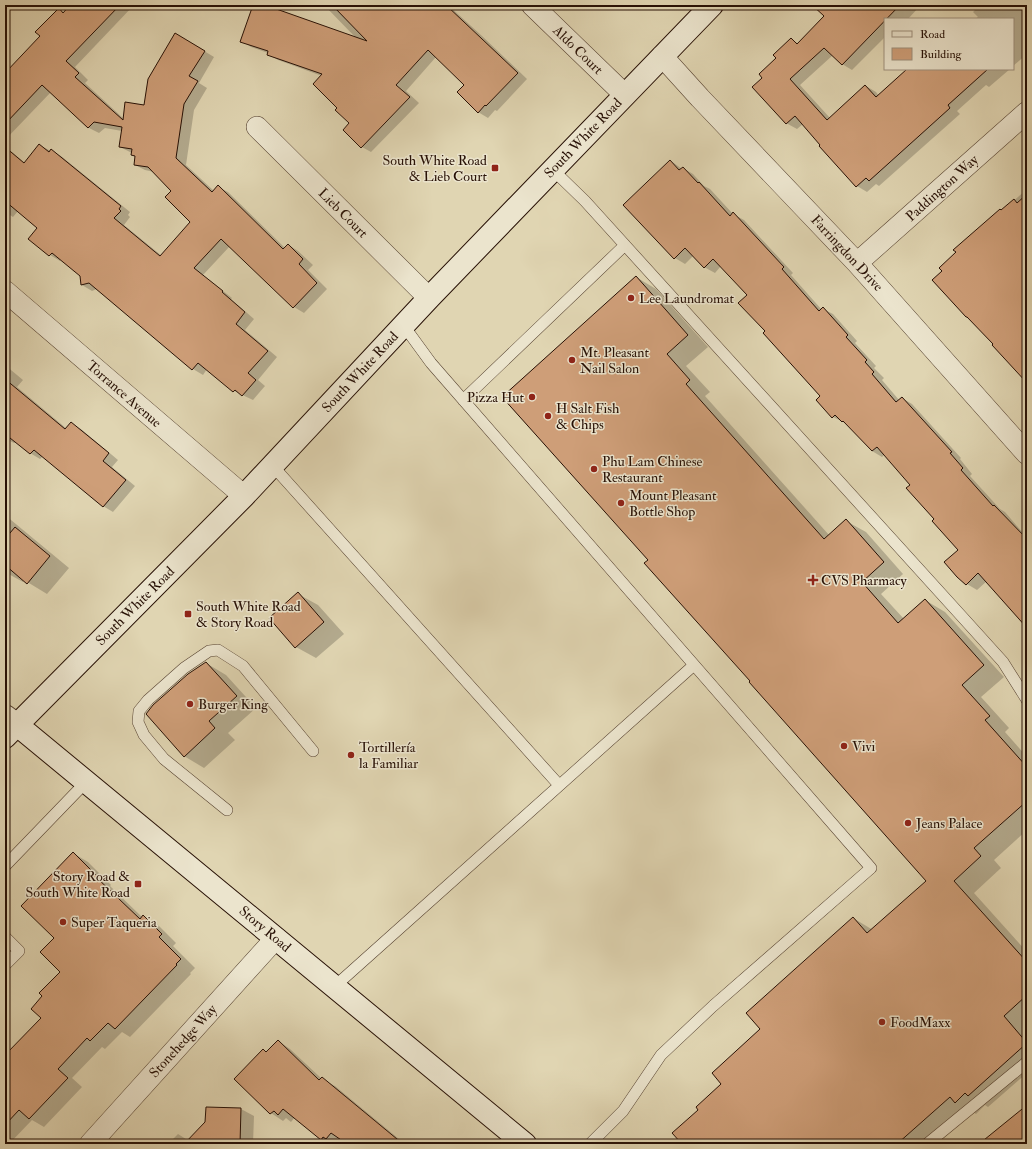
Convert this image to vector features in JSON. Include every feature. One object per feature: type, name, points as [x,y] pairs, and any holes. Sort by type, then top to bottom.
[{"type":"main road","name":"South White Road","points":[[9,725],[244,496],[429,298],[712,5]]},
{"type":"main road","name":"Story Road","points":[[9,725],[86,782],[525,1144]]},
{"type":"street","name":"Aldo Court","points":[[532,5],[625,95]]},
{"type":"street","name":"Farringdon Drive","points":[[662,56],[700,98],[858,263],[1027,454]]},
{"type":"street","name":"Paddington Way","points":[[858,263],[1027,112]]},
{"type":"street","name":"Lieb Court","points":[[257,127],[429,298]]},
{"type":"street","name":"Torrance Avenue","points":[[5,292],[244,496]]},
{"type":"street","name":"Stonehedge Way","points":[[95,1142],[276,938]]},
{"type":"lane","points":[[553,170],[586,201],[1003,662],[1027,700]]},
{"type":"lane","points":[[463,400],[625,245]]},
{"type":"lane","points":[[404,326],[431,363],[871,868],[713,1006],[661,1055],[623,1111],[590,1144]]},
{"type":"lane","points":[[272,465],[559,785]]},
{"type":"lane","points":[[227,810],[164,759],[144,735],[138,722],[139,711],[148,700],[184,668],[209,651],[218,650],[244,666],[313,751]]},
{"type":"lane","points":[[334,987],[694,665]]},
{"type":"lane","points":[[5,866],[86,782]]},
{"type":"lane","points":[[5,937],[19,951],[5,965]]},
{"type":"lane","points":[[927,1144],[1027,1062]]},
{"type":"building","points":[[70,5],[120,5],[66,61],[79,73],[75,77],[123,120],[125,102],[144,105],[148,79],[175,33],[205,51],[189,76],[198,81],[184,104],[176,158],[212,192],[218,185],[283,249],[288,244],[303,259],[299,264],[317,283],[293,308],[221,239],[194,268],[223,291],[222,292],[245,312],[236,324],[268,351],[248,373],[256,380],[242,396],[235,390],[233,392],[198,363],[192,370],[89,283],[81,285],[80,276],[52,253],[49,256],[28,239],[37,228],[5,201],[5,147],[24,163],[39,144],[49,152],[51,149],[121,206],[119,209],[121,211],[114,218],[160,256],[190,222],[165,197],[171,191],[148,167],[134,165],[135,156],[131,155],[132,149],[119,147],[122,127],[94,122],[88,128],[42,85],[5,124],[5,73],[40,36],[35,32],[59,8],[63,13]]},
{"type":"building","points":[[253,5],[265,5],[367,41],[332,5],[446,5],[518,73],[478,113],[457,92],[464,85],[428,50],[396,85],[410,97],[361,148],[343,130],[349,123],[335,110],[337,108],[313,84],[322,74],[267,55],[268,51],[240,42]]},
{"type":"building","points":[[812,5],[900,5],[887,18],[884,18],[884,22],[842,65],[824,48],[790,79],[827,120],[865,85],[876,97],[906,70],[987,70],[948,105],[950,108],[869,181],[866,178],[856,187],[819,146],[820,145],[795,116],[786,124],[752,87],[762,78],[759,74],[776,58],[773,55],[791,38],[797,44],[824,16]]},
{"type":"building","points":[[670,160],[679,170],[683,167],[730,216],[733,212],[784,267],[782,269],[819,311],[823,307],[848,335],[846,337],[867,360],[865,362],[874,372],[872,374],[896,402],[902,397],[952,452],[950,453],[963,468],[961,470],[993,506],[994,505],[1027,539],[1027,628],[978,573],[966,585],[944,562],[958,550],[932,521],[934,519],[906,488],[910,485],[877,447],[872,451],[843,421],[842,422],[835,415],[832,418],[816,400],[820,396],[763,333],[765,331],[738,303],[747,295],[713,259],[704,268],[685,248],[674,259],[623,205]]},
{"type":"building","points":[[1027,194],[1027,383],[992,345],[993,344],[932,280],[942,271],[939,268],[956,252],[953,250],[1000,209],[1001,210],[1014,199],[1017,203]]},
{"type":"building","points":[[636,276],[688,335],[667,354],[690,380],[686,384],[824,539],[846,519],[884,562],[862,582],[898,623],[925,599],[984,665],[962,685],[990,716],[985,720],[1027,767],[1027,801],[974,848],[981,856],[954,881],[1027,962],[1027,995],[1004,1016],[1027,1043],[968,1096],[965,1093],[955,1103],[950,1097],[897,1144],[682,1144],[672,1133],[698,1110],[696,1107],[721,1084],[712,1073],[760,1029],[746,1013],[853,917],[867,933],[926,881],[644,563],[648,560],[502,397]]},
{"type":"building","points":[[5,379],[65,429],[71,422],[109,453],[103,461],[126,480],[103,507],[34,450],[30,454],[5,434]]},
{"type":"building","points":[[15,527],[50,556],[27,584],[5,565],[5,539]]},
{"type":"building","points":[[298,592],[324,622],[295,648],[269,618]]},
{"type":"building","name":"Burger King","points":[[206,662],[237,696],[209,721],[215,728],[184,757],[146,714],[153,705],[188,674]]},
{"type":"building","points":[[73,852],[97,876],[96,877],[140,919],[143,915],[162,934],[159,937],[181,959],[176,964],[177,965],[115,1029],[108,1023],[90,1041],[87,1038],[58,1069],[68,1078],[29,1119],[19,1110],[5,1125],[5,1055],[41,1018],[31,1009],[42,996],[39,993],[60,972],[40,952],[54,938],[21,906]]},
{"type":"building","points":[[278,1040],[319,1080],[322,1077],[403,1144],[347,1144],[331,1133],[326,1139],[323,1137],[321,1140],[283,1109],[278,1115],[274,1111],[270,1114],[234,1079],[263,1049],[266,1052]]},
{"type":"building","points":[[1027,1105],[1027,1144],[979,1144]]},
{"type":"building","points":[[206,1107],[241,1108],[240,1144],[184,1144],[205,1122]]},
{"type":"place","name":"South White Road & Lieb Court","points":[[495,168]]},
{"type":"place","name":"Lee Laundromat","points":[[631,298]]},
{"type":"place","name":"Mt. Pleasant Nail Salon","points":[[572,360]]},
{"type":"place","name":"Pizza Hut","points":[[532,397]]},
{"type":"place","name":"H Salt Fish & Chips","points":[[548,416]]},
{"type":"place","name":"Phu Lam Chinese Restaurant","points":[[594,469]]},
{"type":"place","name":"Mount Pleasant Bottle Shop","points":[[621,503]]},
{"type":"place","name":"CVS Pharmacy","points":[[813,580]]},
{"type":"place","name":"South White Road & Story Road","points":[[188,614]]},
{"type":"place","name":"Burger King","points":[[190,704]]},
{"type":"place","name":"Vivi","points":[[844,746]]},
{"type":"place","name":"Tortillería la Familiar","points":[[351,755]]},
{"type":"place","name":"Jeans Palace","points":[[908,823]]},
{"type":"place","name":"Story Road & South White Road","points":[[138,884]]},
{"type":"place","name":"Super Taqueria","points":[[63,922]]},
{"type":"place","name":"FoodMaxx","points":[[882,1022]]}]
